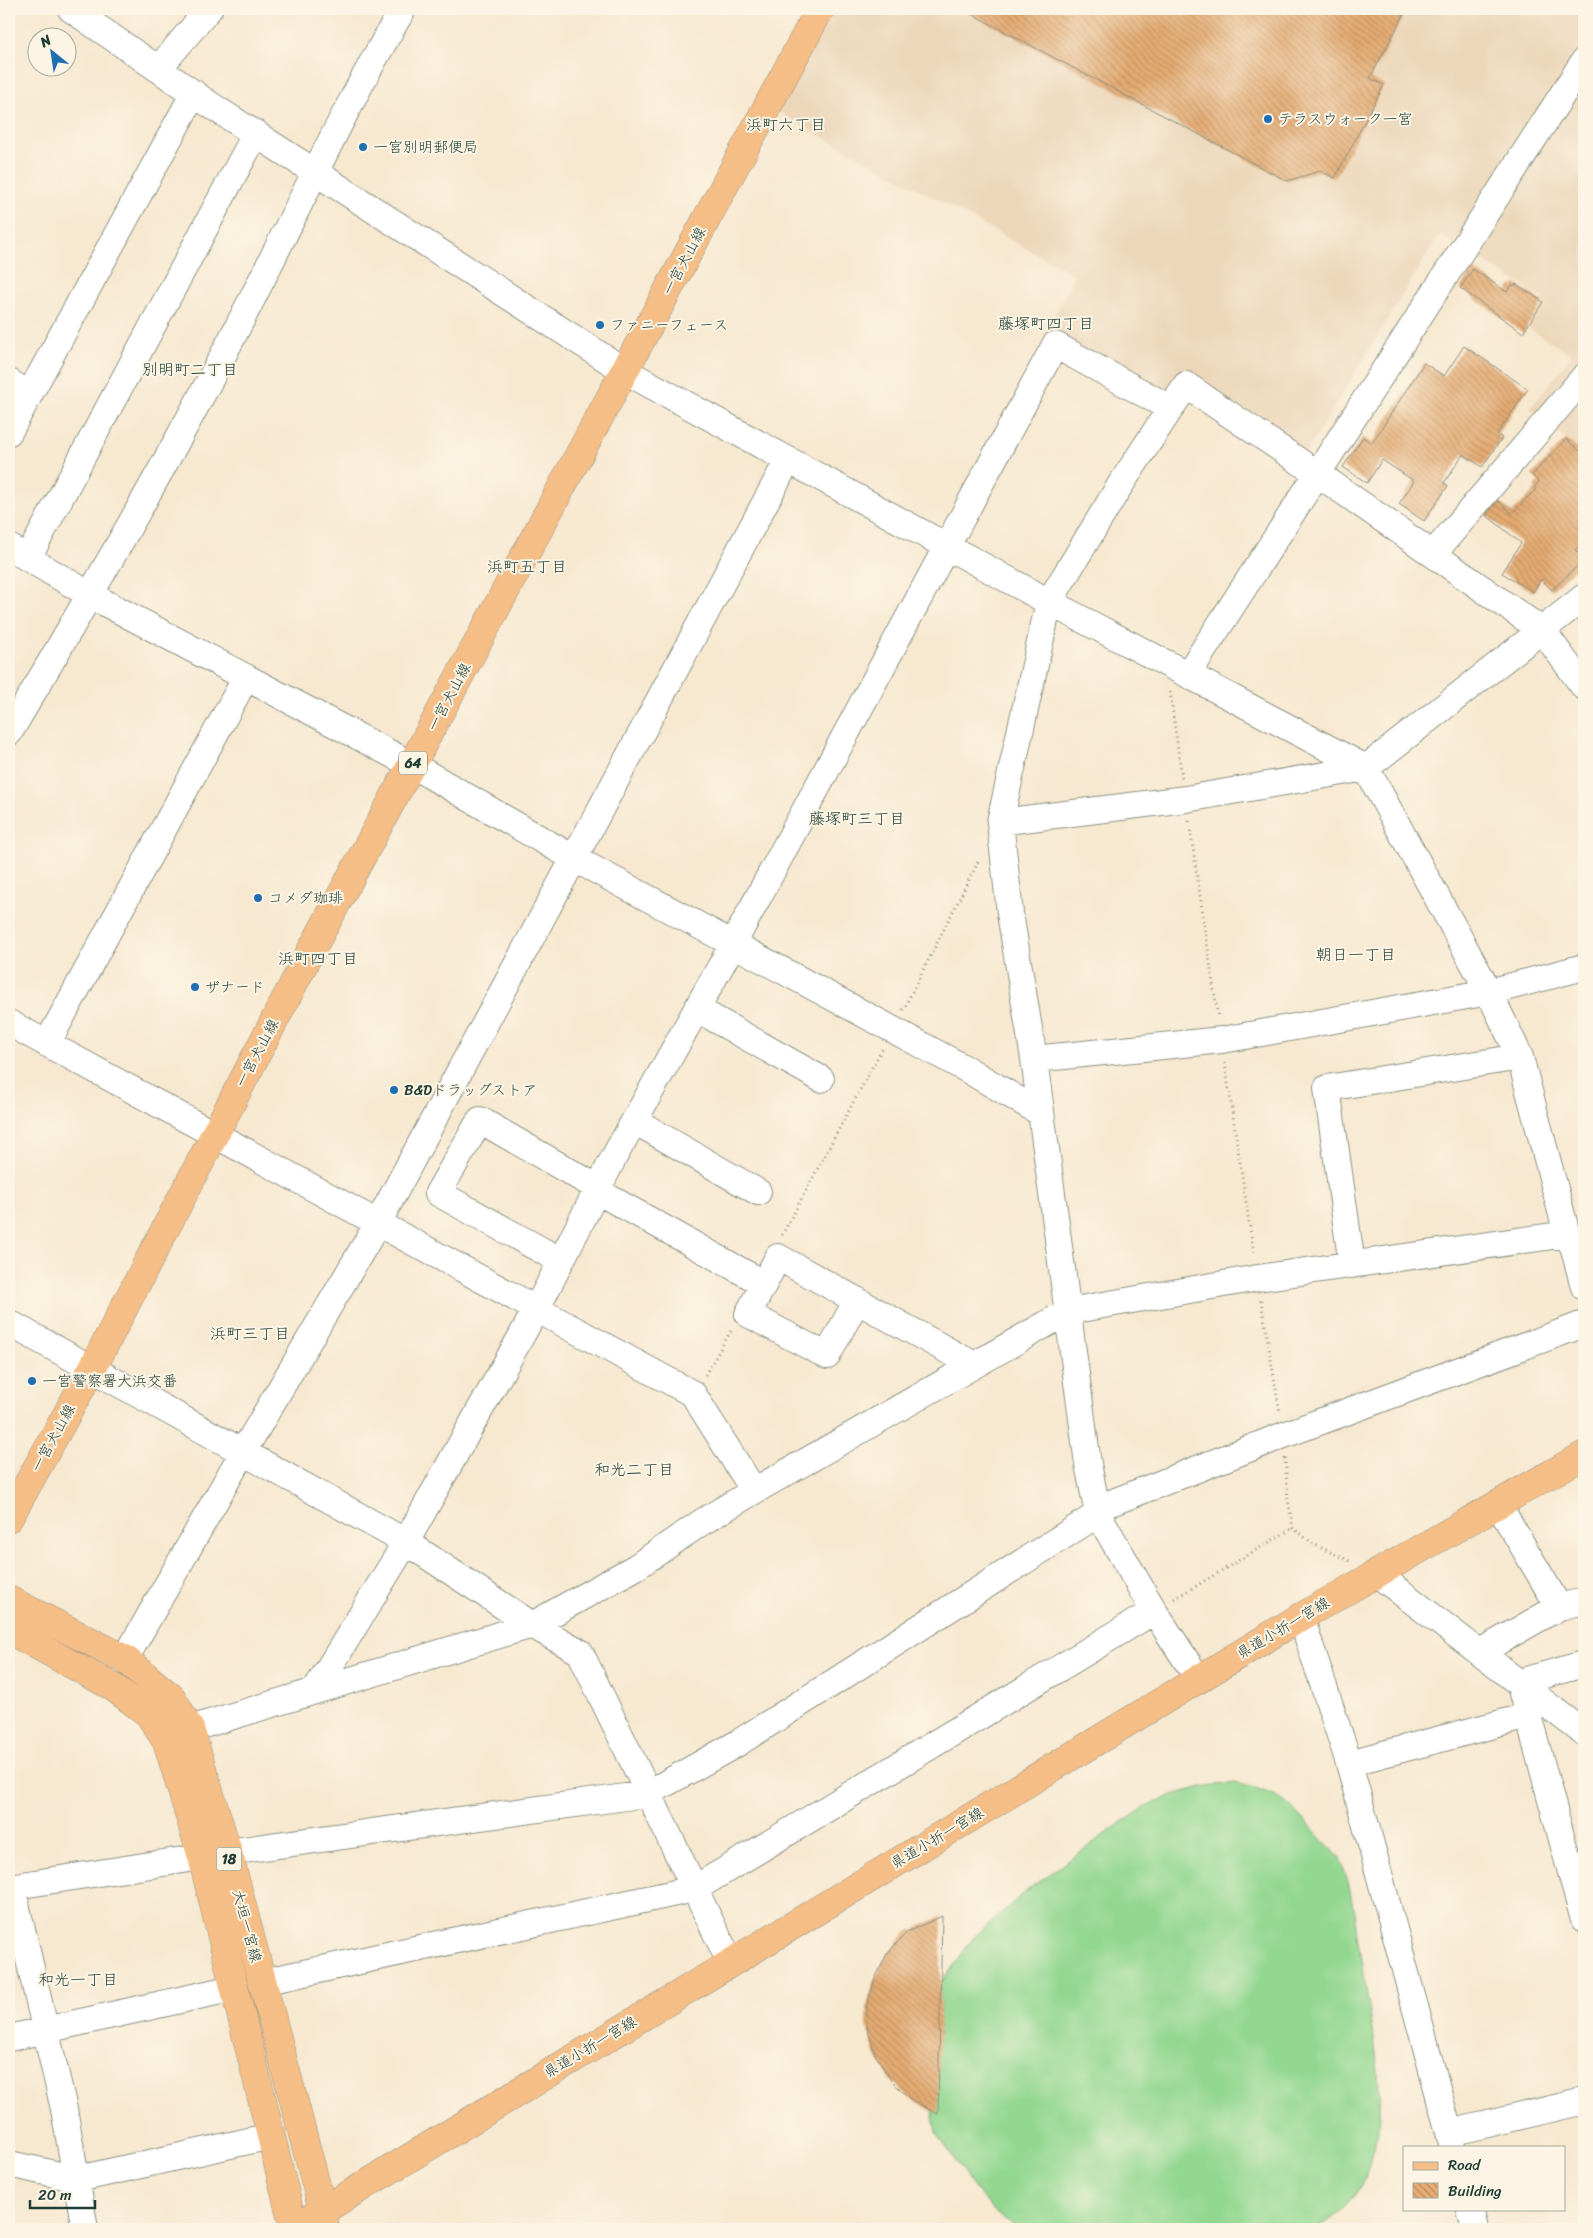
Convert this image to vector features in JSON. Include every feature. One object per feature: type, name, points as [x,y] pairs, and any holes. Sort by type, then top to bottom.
[{"type":"main road","name":"一宮犬山線","points":[[9,1518],[93,1368],[214,1134],[820,9]]},
{"type":"main road","name":"県道小折一宮線","points":[[294,2229],[324,2220],[730,1962],[1301,1617],[1584,1455]]},
{"type":"main road","name":"大垣一宮線","points":[[9,1600],[125,1659],[172,1698],[190,1729],[215,1855],[234,1988],[294,2229]]},
{"type":"main road","name":"大垣一宮線","points":[[9,1630],[114,1687],[148,1713],[167,1742],[215,1855],[262,1982],[324,2220]]},
{"type":"street","points":[[71,9],[194,93],[625,371],[947,544],[1049,602],[1366,768],[1489,992],[1520,1057],[1575,1243],[1584,1287]]},
{"type":"street","points":[[158,69],[209,9]]},
{"type":"street","points":[[9,733],[90,595],[233,337],[315,171],[403,9]]},
{"type":"street","points":[[1188,674],[1584,61]]},
{"type":"street","points":[[9,432],[19,388],[194,93]]},
{"type":"street","points":[[256,133],[18,552],[90,595],[412,765],[575,859],[893,1030],[1041,1113]]},
{"type":"street","points":[[316,1689],[406,1542],[537,1308],[635,1121],[733,944],[1055,345],[1170,408]]},
{"type":"street","points":[[1434,554],[1584,377]]},
{"type":"street","points":[[1199,1680],[1154,1611],[1098,1511],[1088,1464],[1034,1059],[1010,913],[1000,824],[1049,602],[1119,487],[1186,385],[1318,474],[1543,631],[1584,687]]},
{"type":"street","points":[[125,1659],[243,1452],[378,1223],[788,460]]},
{"type":"street","points":[[1000,824],[1186,799],[1366,768],[1584,597]]},
{"type":"street","points":[[47,1044],[246,677]]},
{"type":"street","points":[[1034,1059],[1222,1040],[1489,992],[1584,967]]},
{"type":"street","points":[[697,1009],[820,1079]]},
{"type":"street","points":[[9,1023],[693,1394],[754,1491]]},
{"type":"street","points":[[1352,1265],[1327,1088],[1520,1057]]},
{"type":"street","points":[[561,1261],[438,1193],[480,1120],[598,1190],[752,1277]]},
{"type":"street","points":[[635,1121],[758,1192]]},
{"type":"street","points":[[190,1729],[316,1689],[532,1625],[636,1568],[702,1522],[754,1491],[1069,1311],[1258,1278],[1352,1265],[1575,1243]]},
{"type":"street","points":[[857,1300],[974,1365]]},
{"type":"street","points":[[9,1323],[406,1542],[532,1625],[580,1652],[647,1794],[730,1962]]},
{"type":"street","points":[[85,2229],[78,2180],[45,2029],[10,1887],[215,1855],[647,1794],[738,1743],[1098,1511],[1284,1435],[1584,1324]]},
{"type":"street","points":[[1480,1652],[1572,1604],[1498,1504]]},
{"type":"street","points":[[1376,1573],[1584,1732]]},
{"type":"street","points":[[262,1982],[694,1890],[1154,1611]]},
{"type":"street","points":[[1301,1617],[1349,1763],[1452,2140],[1584,2101]]},
{"type":"street","points":[[1520,1682],[1584,1664]]},
{"type":"street","points":[[1520,1682],[1584,1920]]},
{"type":"street","points":[[1349,1763],[1528,1716]]},
{"type":"street","points":[[9,2038],[234,1988]]},
{"type":"street","points":[[9,2164],[78,2180],[271,2136]]},
{"type":"street","points":[[1470,2210],[1475,2229]]},
{"type":"path","points":[[1165,662],[1258,1278],[1284,1435],[1288,1499],[1293,1528],[1315,1545],[1376,1573]]},
{"type":"path","points":[[782,1236],[893,1030],[992,836],[1000,824]]},
{"type":"path","points":[[693,1394],[736,1320]]},
{"type":"path","points":[[1154,1611],[1293,1528]]},
{"type":"shaded area","name":"テラスウォーク一宮","points":[[832,9],[1584,9],[1584,454],[1530,408],[1572,355],[1528,328],[1544,299],[1440,234],[1305,454],[1185,371],[1168,397],[1047,331],[1075,275],[778,112]]},
{"type":"green space","points":[[1235,1783],[1265,1791],[1282,1800],[1337,1855],[1345,1872],[1352,1899],[1372,2023],[1379,2085],[1379,2116],[1375,2146],[1367,2173],[1349,2202],[1316,2229],[1019,2229],[995,2212],[974,2188],[936,2132],[929,2096],[935,1992],[974,1937],[1030,1888],[1115,1827],[1144,1808],[1175,1794],[1206,1786]]},
{"type":"building","name":"テラスウォーク一宮","points":[[962,9],[1407,9],[1370,78],[1384,85],[1335,178],[1320,171],[1287,181]]},
{"type":"building","points":[[1473,269],[1507,292],[1512,285],[1516,284],[1543,302],[1523,333],[1460,288]]},
{"type":"building","points":[[1464,346],[1528,389],[1497,434],[1502,438],[1482,467],[1463,454],[1444,483],[1448,486],[1424,521],[1399,504],[1414,481],[1382,460],[1367,483],[1343,467],[1363,437],[1372,443],[1424,363],[1444,376]]},
{"type":"building","points":[[1566,439],[1584,454],[1584,541],[1575,550],[1584,560],[1552,590],[1541,579],[1533,592],[1502,573],[1521,543],[1486,515],[1498,501],[1512,513],[1536,489],[1534,487],[1539,482],[1532,475]]},
{"type":"building","points":[[942,1916],[938,2114],[910,2099],[891,2080],[875,2054],[867,2027],[867,2005],[875,1979],[887,1954],[907,1932]]},
{"type":"place","name":"テラスウォーク一宮","points":[[1268,119]]},
{"type":"place","name":"一宮別明郵便局","points":[[363,147]]},
{"type":"place","name":"ファニーフェース","points":[[600,325]]},
{"type":"place","name":"コメダ珈琲","points":[[258,898]]},
{"type":"place","name":"ザナード","points":[[195,987]]},
{"type":"place","name":"B&Dドラッグストア","points":[[394,1090]]},
{"type":"place","name":"一宮警察署大浜交番","points":[[32,1381]]},
{"type":"district","name":"浜町六丁目","points":[[786,124]]},
{"type":"district","name":"藤塚町四丁目","points":[[1046,323]]},
{"type":"district","name":"別明町二丁目","points":[[190,369]]},
{"type":"district","name":"浜町五丁目","points":[[527,566]]},
{"type":"district","name":"藤塚町三丁目","points":[[857,818]]},
{"type":"district","name":"朝日一丁目","points":[[1356,954]]},
{"type":"district","name":"浜町四丁目","points":[[318,958]]},
{"type":"district","name":"浜町三丁目","points":[[250,1333]]},
{"type":"district","name":"和光二丁目","points":[[634,1469]]},
{"type":"district","name":"和光一丁目","points":[[78,1979]]}]
